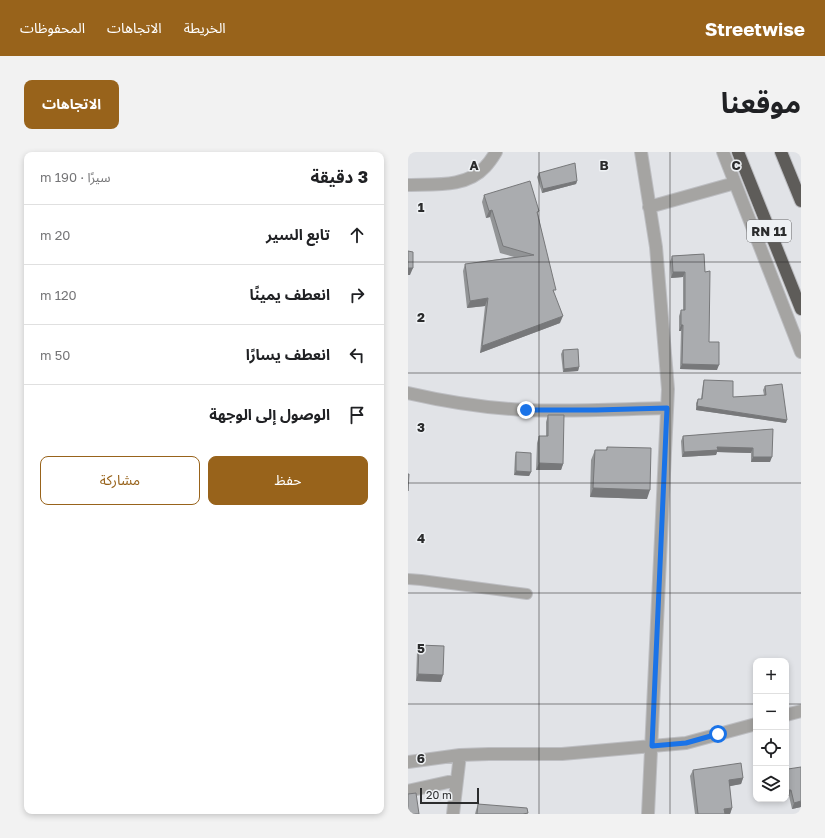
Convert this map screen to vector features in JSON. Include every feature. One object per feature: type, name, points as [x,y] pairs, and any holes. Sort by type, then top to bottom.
[{"type":"highway","name":"RN 11","points":[[738,152],[801,309]]},
{"type":"highway","points":[[781,152],[801,201]]},
{"type":"street","points":[[408,185],[457,183],[472,177],[484,168],[496,152]]},
{"type":"street","points":[[640,152],[656,247],[668,389],[648,814]]},
{"type":"street","points":[[723,152],[801,352]]},
{"type":"street","points":[[649,207],[735,183]]},
{"type":"street","points":[[408,393],[445,401],[526,410],[667,408]]},
{"type":"street","points":[[789,714],[801,711]]},
{"type":"street","points":[[408,762],[460,755],[562,754],[686,743],[753,725]]},
{"type":"street","points":[[453,814],[460,755]]},
{"type":"street","points":[[408,791],[457,780]]},
{"type":"lane","points":[[408,580],[421,580],[527,594]]},
{"type":"building","points":[[575,163],[577,181],[543,189],[539,173]]},
{"type":"building","points":[[530,181],[539,211],[537,212],[556,290],[553,290],[563,316],[482,346],[488,298],[470,301],[465,264],[534,255],[503,246],[492,210],[489,211],[484,195]]},
{"type":"building","points":[[408,251],[413,252],[413,268],[408,268]]},
{"type":"building","points":[[704,254],[705,272],[710,271],[709,342],[719,342],[719,365],[682,364],[683,325],[681,325],[681,310],[685,310],[685,272],[673,272],[672,256]]},
{"type":"building","points":[[578,349],[579,367],[564,369],[563,350]]},
{"type":"building","points":[[704,380],[733,381],[733,397],[766,395],[765,386],[782,384],[787,420],[697,406],[698,399],[702,399]]},
{"type":"building","points":[[548,415],[564,415],[563,464],[539,463],[539,436],[548,436]]},
{"type":"building","points":[[773,429],[772,457],[753,457],[753,448],[717,447],[718,450],[684,452],[683,436]]},
{"type":"building","points":[[607,447],[651,448],[650,490],[593,488],[595,450],[607,450]]},
{"type":"building","points":[[516,452],[531,453],[531,472],[516,471]]},
{"type":"building","points":[[419,645],[444,646],[443,675],[418,674]]},
{"type":"building","points":[[741,763],[743,778],[729,780],[732,808],[724,809],[725,814],[698,814],[693,770]]},
{"type":"building","points":[[801,767],[801,801],[794,803],[791,790],[789,790],[789,769]]},
{"type":"building","points":[[416,793],[419,814],[408,814],[408,794]]},
{"type":"building","points":[[478,804],[527,808],[528,813],[477,814]]},
{"type":"route","points":[[526,410],[667,408],[652,746],[686,743],[718,734]]}]
